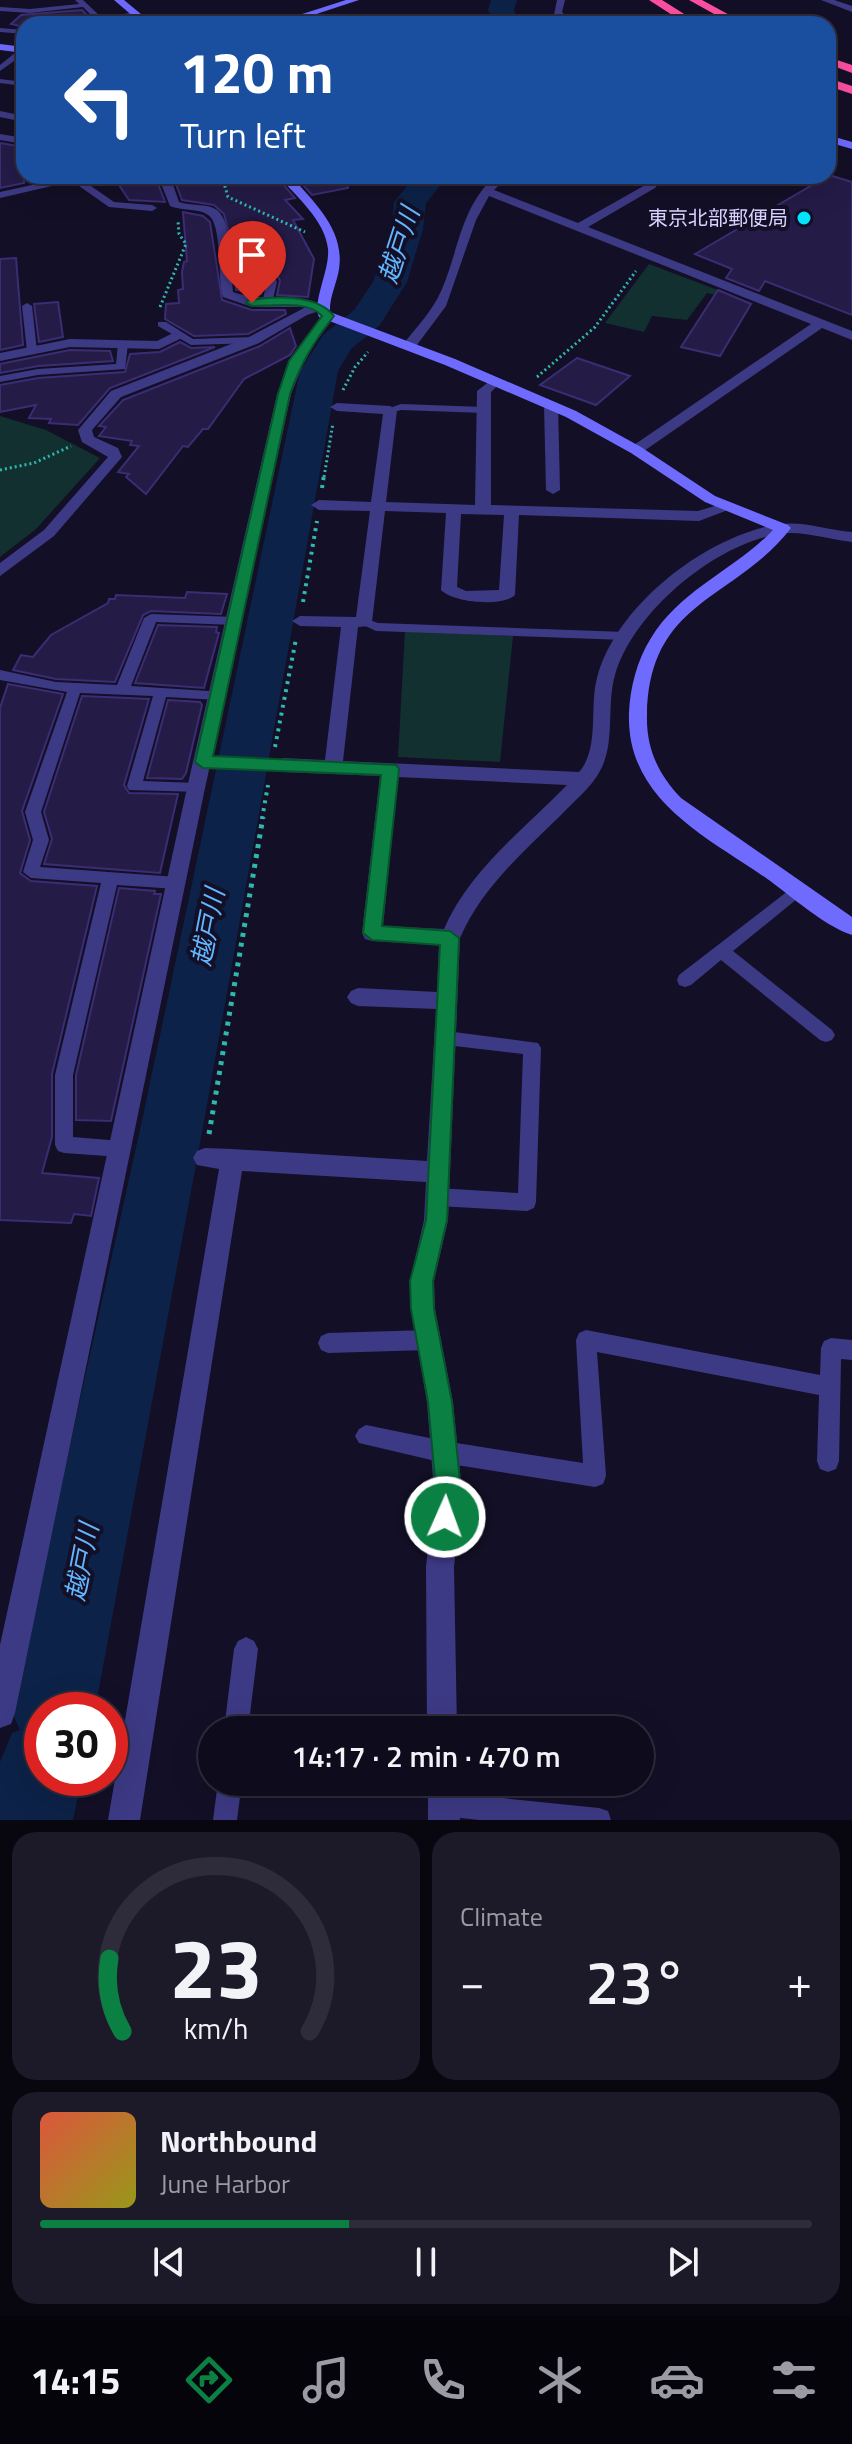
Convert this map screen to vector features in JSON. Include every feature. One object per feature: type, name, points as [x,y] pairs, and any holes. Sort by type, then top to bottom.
[{"type":"highway","points":[[654,0],[681,16]]},
{"type":"highway","points":[[694,0],[725,16]]},
{"type":"street","points":[[118,0],[138,16]]},
{"type":"street","points":[[302,16],[355,0]]},
{"type":"street","points":[[825,0],[852,9]]},
{"type":"street","points":[[0,195],[37,184]]},
{"type":"street","points":[[167,184],[174,204],[215,214],[222,225],[227,294],[252,303],[305,303],[551,405],[636,450],[728,507],[783,528],[852,537]]},
{"type":"street","points":[[0,1713],[196,788],[208,762],[219,695],[284,394],[295,361],[317,327],[329,315],[336,268],[333,244],[324,223],[292,184]]},
{"type":"street","points":[[409,346],[441,305],[468,220],[494,184]]},
{"type":"street","points":[[580,227],[653,184]]},
{"type":"street","points":[[487,191],[852,336]]},
{"type":"street","points":[[0,571],[49,533],[115,457],[113,451],[87,439],[85,430],[116,394],[254,340],[303,312],[329,315]]},
{"type":"street","points":[[636,450],[821,323]]},
{"type":"street","points":[[0,357],[70,343],[159,345],[177,335]]},
{"type":"street","points":[[483,510],[484,391],[495,381]]},
{"type":"street","points":[[551,405],[553,490]]},
{"type":"street","points":[[333,766],[380,507],[390,410],[337,407]]},
{"type":"street","points":[[319,505],[699,516],[728,507]]},
{"type":"street","points":[[454,509],[449,590],[464,596],[507,595],[512,511]]},
{"type":"street","points":[[442,1716],[440,1567],[448,1491],[440,1402],[428,1340],[422,1281],[438,1197],[450,938],[455,921],[467,904],[517,847],[584,779],[600,753],[605,682],[625,636],[675,580],[740,539],[783,528]]},
{"type":"street","points":[[783,528],[768,547],[721,576],[667,626],[649,659],[637,706],[643,754],[654,780],[681,810],[852,927]]},
{"type":"street","points":[[300,621],[357,622]]},
{"type":"street","points":[[283,765],[584,779]]},
{"type":"street","points":[[390,769],[372,933],[450,938]]},
{"type":"street","points":[[358,997],[448,1001]]},
{"type":"street","points":[[124,1820],[219,1159],[439,1172]]},
{"type":"lane","points":[[0,9],[30,11],[82,3]]},
{"type":"lane","points":[[127,16],[135,14]]},
{"type":"lane","points":[[0,69],[16,56]]},
{"type":"lane","points":[[82,184],[112,205],[152,208]]},
{"type":"lane","points":[[223,255],[259,253],[272,282],[267,303]]},
{"type":"lane","points":[[27,306],[32,351]]},
{"type":"lane","points":[[162,324],[191,342],[208,344],[254,340]]},
{"type":"lane","points":[[0,379],[38,372],[121,367],[123,344]]},
{"type":"lane","points":[[390,410],[401,407],[484,410]]},
{"type":"lane","points":[[122,690],[151,618],[235,621]]},
{"type":"lane","points":[[357,622],[376,627],[625,636]]},
{"type":"lane","points":[[0,675],[75,688],[219,695]]},
{"type":"lane","points":[[75,688],[33,812],[41,840],[31,872],[177,883]]},
{"type":"lane","points":[[161,692],[134,786],[196,788]]},
{"type":"lane","points":[[208,762],[283,765]]},
{"type":"lane","points":[[110,879],[64,1075],[64,1145],[121,1149]]},
{"type":"lane","points":[[685,980],[797,890]]},
{"type":"lane","points":[[721,951],[826,1035]]},
{"type":"lane","points":[[438,1197],[527,1202],[532,1048],[446,1038]]},
{"type":"lane","points":[[328,1343],[428,1340]]},
{"type":"lane","points":[[366,1436],[595,1476],[586,1340],[830,1387]]},
{"type":"lane","points":[[828,1461],[831,1348],[852,1350]]},
{"type":"lane","points":[[238,1716],[246,1649]]},
{"type":"lane","points":[[225,1820],[228,1796]]},
{"type":"lane","points":[[443,1802],[599,1820]]},
{"type":"path","points":[[224,184],[228,197],[333,244]]},
{"type":"path","points":[[162,324],[157,314],[186,244],[179,234],[181,208]]},
{"type":"path","points":[[520,392],[595,327],[648,254]]},
{"type":"path","points":[[300,621],[337,407],[355,367],[383,337]]},
{"type":"path","points":[[0,470],[34,463],[87,439]]},
{"type":"green space","points":[[649,264],[757,305],[707,293],[687,320],[652,316],[644,332],[605,323]]},
{"type":"green space","points":[[0,416],[46,430],[100,458],[36,529],[0,557]]},
{"type":"green space","points":[[405,631],[513,636],[500,762],[398,757]]},
{"type":"building","points":[[82,10],[88,16],[20,16]]},
{"type":"building","points":[[0,143],[16,146],[16,184],[19,184],[0,188]]},
{"type":"building","name":"東京北部郵便局","points":[[836,177],[852,182],[852,315],[765,281],[759,291],[726,278],[732,269],[695,254],[814,184],[836,184]]},
{"type":"building","points":[[118,184],[158,184],[165,202],[129,200]]},
{"type":"building","points":[[176,184],[283,184],[295,198],[285,200],[303,219],[293,220],[314,259],[308,297],[277,295],[280,281],[265,250],[233,249],[224,214],[214,205],[182,200]]},
{"type":"building","points":[[302,184],[348,184],[348,188],[312,195]]},
{"type":"building","points":[[183,212],[203,216],[210,222],[222,300],[252,310],[285,310],[286,314],[248,334],[194,336],[165,319],[166,304],[179,303],[178,290],[183,289],[182,272],[187,261]]},
{"type":"building","points":[[16,258],[23,345],[0,350],[0,259]]},
{"type":"building","points":[[254,259],[264,282],[261,294],[236,290],[234,260]]},
{"type":"building","points":[[718,290],[751,304],[720,356],[681,347]]},
{"type":"building","points":[[58,302],[63,337],[39,342],[34,304]]},
{"type":"building","points":[[290,328],[296,346],[290,355],[244,379],[208,429],[203,429],[188,447],[183,446],[146,494],[126,477],[129,474],[118,472],[139,446],[130,445],[132,441],[99,436],[106,427],[99,426],[123,400],[260,346]]},
{"type":"building","points":[[180,342],[191,348],[215,347],[110,388],[78,425],[29,418],[36,405],[0,412],[0,385],[38,378],[125,372],[130,354],[160,352]]},
{"type":"building","points":[[70,350],[110,351],[113,361],[38,366],[0,373],[0,364]]},
{"type":"building","points":[[577,358],[630,376],[596,405],[540,385]]},
{"type":"building","points":[[187,592],[227,594],[221,614],[151,611],[143,615],[115,682],[56,679],[13,670],[21,655],[33,657],[51,635],[108,603],[109,599],[115,599],[116,595],[185,598]]},
{"type":"building","points":[[158,625],[217,627],[216,632],[219,633],[204,688],[135,683]]},
{"type":"building","points":[[8,684],[63,694],[22,811],[30,840],[20,873],[31,881],[97,886],[52,1074],[52,1137],[42,1173],[99,1178],[91,1216],[74,1214],[71,1223],[0,1220],[0,708]]},
{"type":"building","points":[[82,696],[149,699],[124,785],[129,793],[178,794],[160,873],[44,864],[52,839],[44,812]]},
{"type":"building","points":[[168,700],[200,702],[202,705],[186,773],[182,779],[147,778]]},
{"type":"building","points":[[119,888],[161,894],[111,1121],[76,1120],[76,1075]]},
{"type":"waterway","name":"越戸川","points":[[504,0],[501,10],[504,16]]},
{"type":"waterway","name":"越戸川","points":[[57,1692],[174,1116],[319,371],[336,343],[367,317],[390,282],[407,229],[410,202],[425,184]]},
{"type":"waterway","name":"越戸川","points":[[30,1820],[35,1796]]},
{"type":"place","name":"東京北部郵便局","points":[[804,218]]},
{"type":"route","points":[[252,303],[305,303],[322,308],[324,314],[329,316],[317,327],[295,361],[284,394],[203,762],[390,769],[372,933],[450,938],[436,1220],[422,1281],[423,1309],[440,1402],[448,1491],[445,1517]]}]
